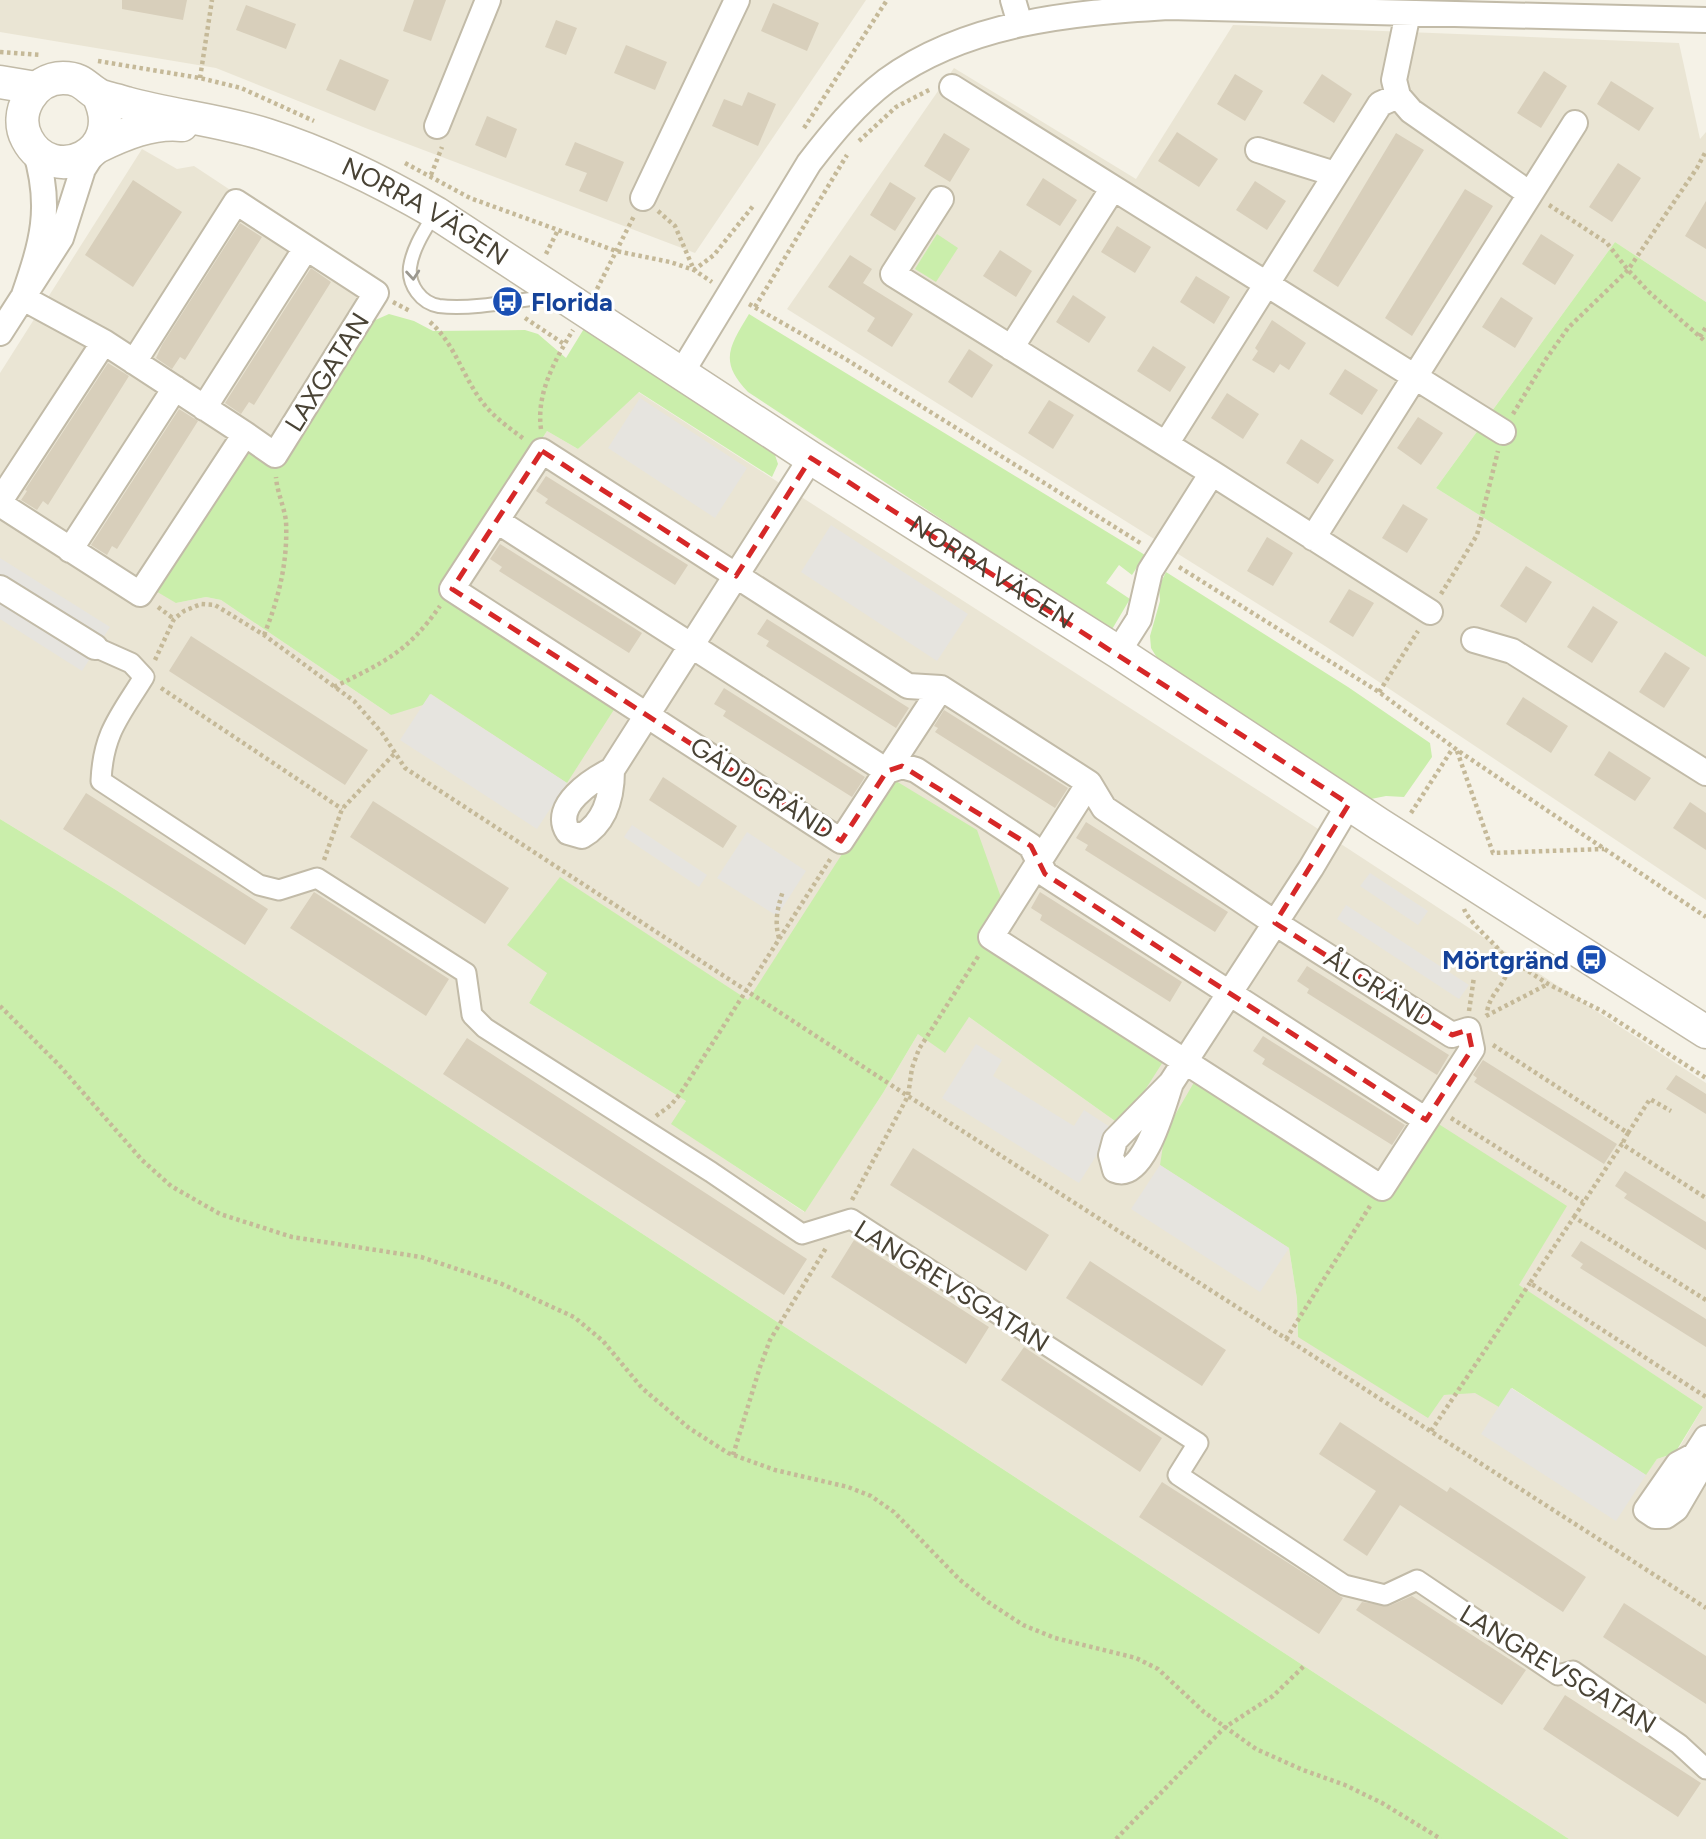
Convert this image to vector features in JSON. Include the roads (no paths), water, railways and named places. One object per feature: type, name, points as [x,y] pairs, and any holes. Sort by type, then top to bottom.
[{"type":"street","points":[[437,126],[488,0]]},
{"type":"street","points":[[643,198],[737,0]]},
{"type":"street","points":[[1013,0],[1020,24]]},
{"type":"street","points":[[682,372],[809,163],[856,107],[887,81],[919,61],[957,43],[1020,24],[1104,11],[1168,7],[1408,13],[1622,13],[1706,20]]},
{"type":"street","points":[[1408,13],[1394,80],[1398,96],[1412,111],[1530,194]]},
{"type":"street","name":"NORRA VÄGEN","points":[[0,82],[36,88],[48,81],[76,79],[88,85],[98,95],[265,134],[380,180],[436,213],[811,458],[1118,652],[1349,804],[1706,1032]]},
{"type":"street","points":[[952,87],[1503,432]]},
{"type":"street","points":[[23,298],[40,248],[44,224],[43,181],[23,112],[27,99],[36,88]]},
{"type":"street","points":[[0,333],[61,237],[83,169],[104,134],[107,121],[98,95]]},
{"type":"street","points":[[1166,444],[1380,104],[1398,96]]},
{"type":"street","name":"NORRA VÄGEN","points":[[0,113],[46,158],[60,162],[74,161],[87,156],[97,147],[135,131],[158,125],[178,124],[265,134]]},
{"type":"street","points":[[1314,538],[1575,123]]},
{"type":"street","points":[[1258,150],[1335,174]]},
{"type":"street","points":[[1011,348],[1113,188]]},
{"type":"street","points":[[941,199],[893,274],[1430,612]]},
{"type":"street","name":"LAXGATAN","points":[[23,298],[104,342],[134,362],[175,388],[204,408],[245,434],[275,455],[376,293],[236,202],[134,362]]},
{"type":"street","points":[[204,408],[306,248]]},
{"type":"street","name":"LAXGATAN","points":[[104,342],[0,502],[71,550],[140,594],[245,434]]},
{"type":"street","points":[[71,550],[175,388]]},
{"type":"street","points":[[1185,1062],[990,937],[1040,861],[1089,783],[942,688],[908,686],[542,452],[497,521],[887,771],[902,766],[916,770],[1031,846],[1040,861],[1045,874],[1230,993],[1430,1113]]},
{"type":"street","points":[[612,770],[811,458]]},
{"type":"street","points":[[1118,652],[1139,619],[1145,583],[1159,556],[1212,473]]},
{"type":"street","name":"GÄDDGRÄND","points":[[497,521],[452,589],[841,841],[942,688]]},
{"type":"street","points":[[0,587],[95,647]]},
{"type":"street","points":[[1474,640],[1512,651],[1706,773]]},
{"type":"street","name":"LANGREVSGATAN","points":[[95,647],[131,663],[144,677],[108,735],[102,757],[101,781],[259,885],[279,890],[317,878],[466,973],[472,1014],[485,1028],[802,1234],[850,1219],[1198,1443],[1178,1475],[1344,1585],[1385,1595],[1417,1580],[1558,1675],[1573,1671],[1679,1744],[1706,1769]]},
{"type":"street","name":"ÅLGRÄND","points":[[1089,783],[1104,808],[1275,923],[1452,1035],[1478,1022],[1472,1049],[1381,1188],[1185,1062]]},
{"type":"street","points":[[1171,1083],[1349,804]]},
{"type":"lane","points":[[436,213],[417,243],[410,267],[411,283],[426,301],[438,306],[481,305],[559,295]]},
{"type":"place","name":"Florida","points":[[508,302]]},
{"type":"place","name":"Mörtgränd","points":[[1592,960]]}]
